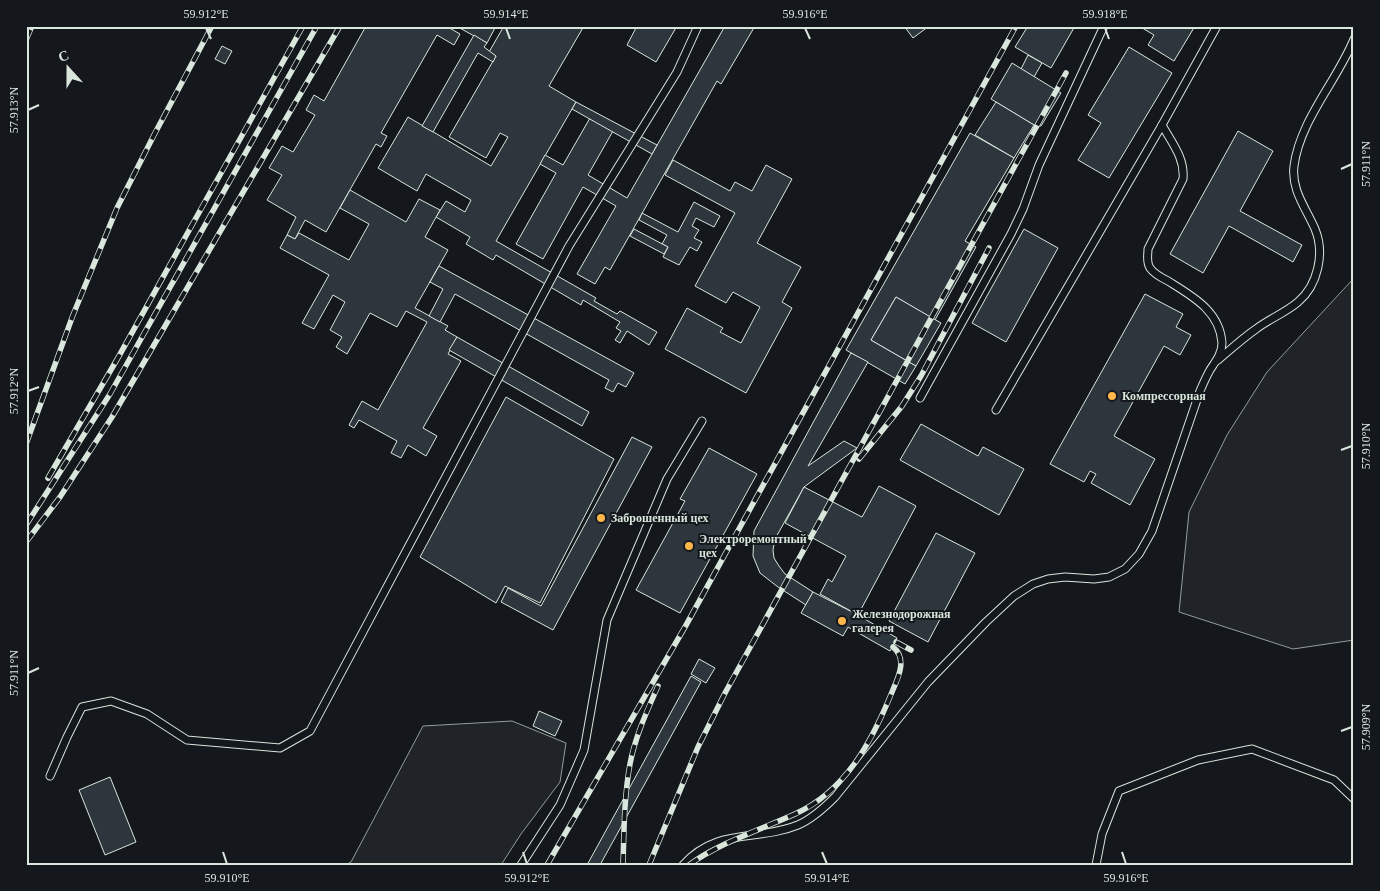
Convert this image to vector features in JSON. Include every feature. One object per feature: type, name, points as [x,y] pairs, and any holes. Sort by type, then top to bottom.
[{"type":"lane","points":[[50,776],[66,736],[82,707],[111,701],[147,714],[187,740],[280,748],[310,731],[569,246],[677,72],[698,26]]},
{"type":"lane","points":[[920,398],[1011,234],[1039,164],[1104,26]]},
{"type":"lane","points":[[996,410],[1162,125],[1217,26]]},
{"type":"lane","points":[[683,865],[691,855],[719,840],[760,834],[797,825],[819,812],[835,797],[928,682],[1014,596],[1034,584],[1048,579],[1109,577],[1125,568],[1139,554],[1152,531],[1200,391],[1210,371],[1218,360],[1257,328],[1299,302],[1310,286],[1318,267],[1320,252],[1317,235],[1310,216],[1300,201],[1295,185],[1294,166],[1302,137],[1354,39]]},
{"type":"lane","points":[[1162,125],[1181,159],[1184,168],[1184,179],[1148,249],[1149,267],[1156,274],[1201,302],[1212,315],[1222,343],[1218,360]]},
{"type":"lane","points":[[521,865],[560,805],[584,750],[607,620],[667,479],[702,420]]},
{"type":"lane","points":[[1096,865],[1102,834],[1119,791],[1198,760],[1252,749],[1334,780],[1354,799]]},
{"type":"shaded area","points":[[1354,278],[1354,640],[1293,649],[1179,612],[1189,512],[1227,435],[1267,372]]},
{"type":"shaded area","points":[[512,721],[566,743],[560,782],[521,834],[501,865],[345,865],[351,862],[423,726]]},
{"type":"building","points":[[366,26],[446,26],[460,34],[454,45],[437,35],[381,133],[387,136],[381,147],[376,144],[326,232],[305,220],[295,239],[287,235],[296,217],[267,200],[282,175],[269,168],[282,146],[293,152],[315,115],[306,110],[314,95],[324,101]]},
{"type":"building","points":[[456,26],[496,26],[487,43]]},
{"type":"building","points":[[504,26],[584,26],[549,86],[576,102],[496,241],[596,298],[594,301],[617,314],[620,311],[657,332],[649,345],[627,331],[620,343],[615,340],[621,331],[616,328],[620,322],[583,300],[581,305],[496,255],[493,260],[466,244],[470,237],[436,217],[446,201],[465,212],[471,200],[426,174],[417,191],[378,168],[408,117],[491,166],[508,137],[500,133],[486,158],[449,137],[496,56],[489,52]]},
{"type":"building","points":[[637,26],[677,26],[656,62],[627,45]]},
{"type":"building","points":[[725,26],[755,26],[721,84],[717,81],[610,270],[605,267],[595,284],[577,274],[616,206],[583,187],[543,259],[516,244],[556,173],[540,164],[545,155],[563,165],[590,118],[613,131],[588,175],[627,198]]},
{"type":"building","points":[[904,26],[929,26],[913,38]]},
{"type":"building","points":[[1028,26],[1075,26],[1051,68],[1015,47]]},
{"type":"building","points":[[1139,26],[1195,26],[1174,61],[1148,45],[1154,35]]},
{"type":"building","points":[[474,35],[487,43],[484,47],[496,56],[493,62],[478,53],[433,132],[422,126]]},
{"type":"building","points":[[222,46],[232,51],[225,64],[215,59]]},
{"type":"building","points":[[1129,47],[1172,73],[1109,178],[1078,160],[1101,123],[1088,115]]},
{"type":"building","points":[[1028,55],[1042,63],[1034,77],[1021,69]]},
{"type":"building","points":[[1012,63],[1061,93],[1041,126],[1034,125],[991,99]]},
{"type":"building","points":[[576,102],[657,145],[652,154],[572,109]]},
{"type":"building","points":[[996,102],[1034,125],[1014,158],[975,135]]},
{"type":"building","points":[[1238,131],[1273,151],[1240,211],[1302,245],[1293,262],[1229,226],[1203,273],[1170,254]]},
{"type":"building","points":[[970,133],[1014,158],[965,241],[976,247],[935,320],[896,297],[871,340],[916,366],[905,384],[846,350]]},
{"type":"building","points":[[673,160],[730,191],[735,182],[752,191],[766,165],[792,179],[757,243],[801,267],[782,302],[792,308],[746,393],[665,349],[687,308],[723,328],[720,332],[741,343],[760,307],[733,292],[726,303],[695,286],[735,213],[665,175]]},
{"type":"building","points":[[350,190],[406,222],[419,199],[440,210],[425,237],[448,250],[415,308],[448,326],[445,330],[457,337],[448,354],[461,361],[423,428],[437,436],[426,456],[408,445],[401,458],[391,453],[397,441],[359,420],[354,428],[349,425],[362,401],[378,410],[427,322],[406,311],[397,327],[370,313],[347,354],[336,347],[342,337],[330,330],[345,302],[333,295],[314,329],[302,323],[329,275],[280,248],[287,235],[295,239],[299,233],[349,260],[369,224],[340,208]]},
{"type":"building","points":[[694,202],[720,216],[714,227],[696,218],[692,226],[699,230],[694,238],[702,242],[697,251],[690,247],[679,265],[663,257],[668,247],[662,244],[667,235],[639,220],[642,213],[678,232]]},
{"type":"building","points":[[634,229],[668,247],[664,254],[630,236]]},
{"type":"building","points":[[1024,229],[1058,248],[1006,342],[972,323]]},
{"type":"building","points":[[439,266],[634,373],[626,387],[618,383],[613,392],[605,388],[609,380],[455,294],[440,322],[429,316],[443,289],[430,282]]},
{"type":"building","name":"Компрессорная","points":[[1145,294],[1183,314],[1176,327],[1191,335],[1180,355],[1164,346],[1114,436],[1155,459],[1130,505],[1091,483],[1096,474],[1090,471],[1084,482],[1050,464]]},
{"type":"building","points":[[896,297],[941,323],[916,366],[871,340]]},
{"type":"building","points":[[457,337],[589,412],[582,426],[449,350]]},
{"type":"building","points":[[851,353],[868,362],[808,466],[844,441],[857,448],[804,487],[775,539],[773,550],[774,558],[785,574],[813,592],[806,605],[760,573],[753,556],[754,531]]},
{"type":"building","points":[[506,397],[614,459],[540,603],[505,586],[496,603],[420,557]]},
{"type":"building","points":[[921,424],[978,456],[983,447],[1024,469],[999,515],[900,460]]},
{"type":"building","name":"Заброшенный цех","points":[[632,437],[652,447],[553,630],[501,602],[508,588],[541,606]]},
{"type":"building","name":"Электроремонтный цех","points":[[709,448],[757,474],[680,613],[636,590],[685,501],[680,499]]},
{"type":"building","points":[[879,486],[916,506],[858,615],[820,594],[828,579],[832,582],[846,556],[785,523],[804,487],[862,517]]},
{"type":"building","points":[[936,533],[975,553],[928,642],[889,621]]},
{"type":"building","name":"Железнодорожная галерея","points":[[813,592],[897,638],[890,651],[848,627],[843,636],[801,613]]},
{"type":"building","points":[[699,659],[715,668],[706,683],[691,674]]},
{"type":"building","points":[[691,676],[701,682],[600,865],[587,865]]},
{"type":"building","points":[[539,711],[562,721],[555,736],[533,726]]},
{"type":"building","points":[[110,777],[136,842],[105,855],[79,790]]},
{"type":"railway","points":[[26,40],[32,26]]},
{"type":"railway","points":[[26,444],[73,315],[117,208],[212,26]]},
{"type":"railway","points":[[48,478],[119,356],[303,26]]},
{"type":"railway","points":[[26,525],[110,394],[317,26]]},
{"type":"railway","points":[[26,542],[60,497],[112,417],[340,26]]},
{"type":"railway","points":[[547,865],[685,627],[1016,26]]},
{"type":"railway","points":[[649,865],[698,747],[725,693],[1066,73]]},
{"type":"railway","points":[[859,459],[902,406],[921,376],[989,248]]},
{"type":"railway","points":[[896,642],[911,650]]},
{"type":"railway","points":[[689,865],[727,843],[795,814],[813,804],[843,778],[866,746],[897,681],[901,663],[898,652],[893,647]]},
{"type":"railway","points":[[623,865],[625,801],[630,764],[638,734],[658,686]]},
{"type":"place","name":"Компрессорная","points":[[1112,396]]},
{"type":"place","name":"Заброшенный цех","points":[[601,518]]},
{"type":"place","name":"Электроремонтный цех","points":[[689,546]]},
{"type":"place","name":"Железнодорожная галерея","points":[[842,621]]}]
